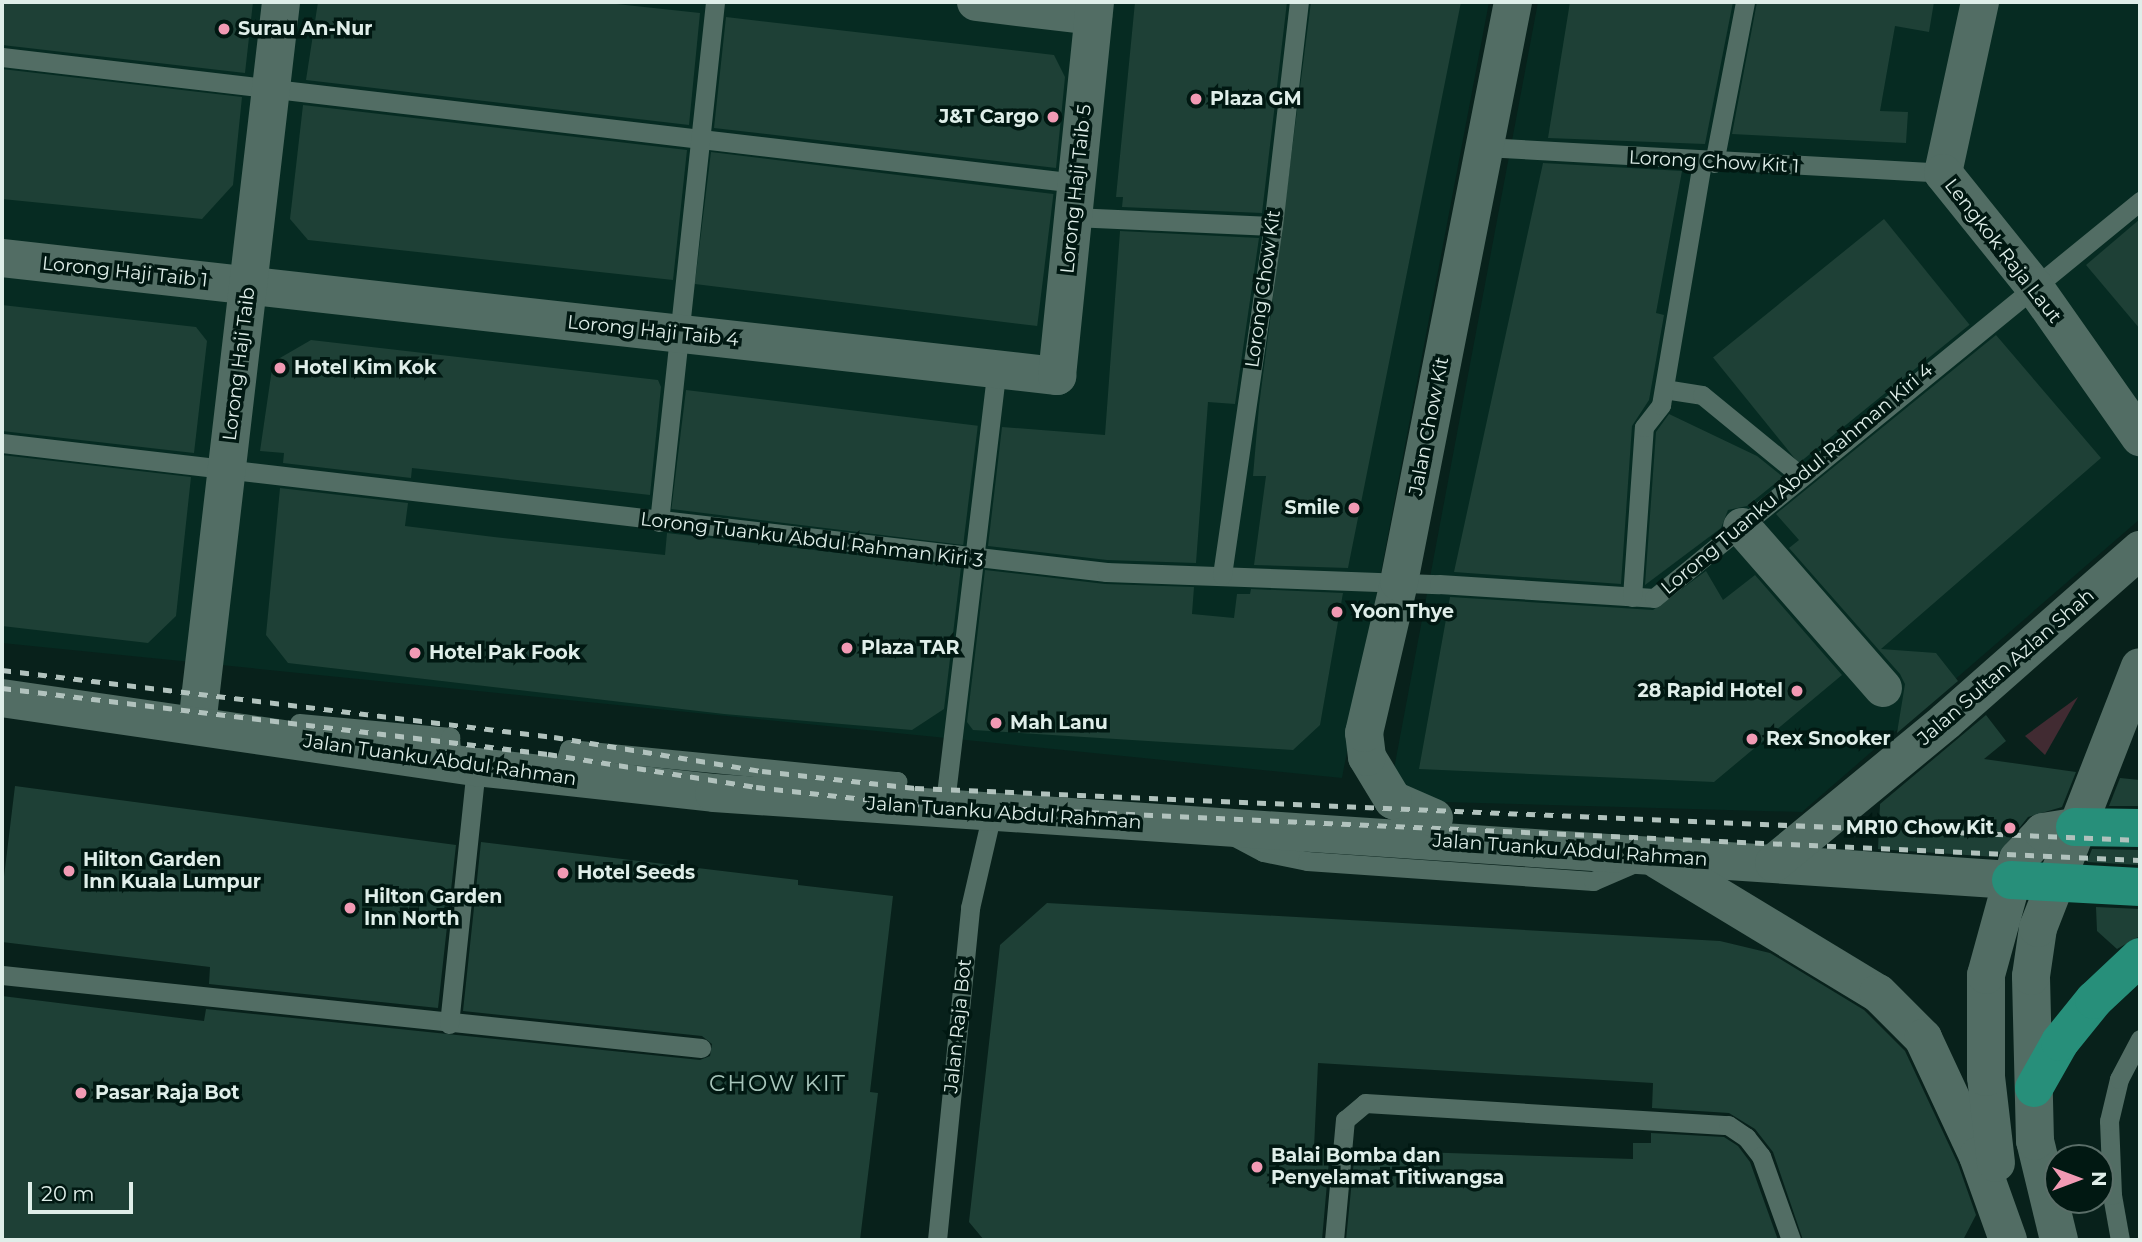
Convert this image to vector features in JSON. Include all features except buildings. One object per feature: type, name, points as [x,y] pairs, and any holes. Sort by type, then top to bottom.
[{"type":"main road","name":"Lorong Haji Taib","points":[[198,725],[281,2]]},
{"type":"main road","points":[[976,2],[1094,9]]},
{"type":"main road","name":"Jalan Chow Kit","points":[[1434,818],[1393,800],[1367,757],[1364,733],[1399,582],[1513,2]]},
{"type":"main road","name":"Lengkok Raja Laut","points":[[1980,2],[1943,173],[2032,285],[2140,437]]},
{"type":"main road","name":"Lorong Haji Taib 5","points":[[1057,376],[1094,9]]},
{"type":"main road","name":"Lorong Haji Taib 1","points":[[2,258],[248,286]]},
{"type":"main road","name":"Lorong Haji Taib 4","points":[[248,286],[1057,376]]},
{"type":"main road","points":[[1742,527],[1883,688]]},
{"type":"main road","name":"Jalan Sultan Azlan Shah","points":[[1774,863],[1946,721],[2140,550]]},
{"type":"main road","points":[[2059,1240],[2035,1141],[2031,976],[2038,928],[2057,883],[2075,827],[2140,667]]},
{"type":"main road","name":"Jalan Tuanku Abdul Rahman","points":[[2,698],[561,777],[969,812],[2011,880]]},
{"type":"main road","points":[[1282,832],[1434,818],[1655,833],[1727,860]]},
{"type":"main road","points":[[2014,1240],[1992,1142],[1986,1077],[1986,975],[2011,880],[2027,845],[2043,832],[2075,827],[2140,828]]},
{"type":"main road","points":[[1651,856],[1878,993],[1923,1038],[1978,1156],[2008,1240]]},
{"type":"main road","points":[[2011,880],[2140,887]]},
{"type":"main road","points":[[2034,1088],[2060,1042],[2094,1000],[2140,957]]},
{"type":"lane","points":[[659,522],[715,2]]},
{"type":"lane","name":"Lorong Chow Kit","points":[[1222,575],[1273,226],[1299,2]]},
{"type":"lane","points":[[1632,597],[1644,426],[1661,405],[1708,163],[1745,2]]},
{"type":"lane","points":[[2,57],[699,139],[1075,200],[1273,226]]},
{"type":"lane","name":"Lorong Chow Kit 1","points":[[1484,147],[1708,163],[1943,173]]},
{"type":"lane","name":"Lorong Tuanku Abdul Rahman Kiri 4","points":[[1399,582],[1654,598],[2032,285],[2140,201]]},
{"type":"lane","name":"Jalan Raja Bot","points":[[937,1240],[970,908],[969,812],[974,559],[997,369]]},
{"type":"lane","points":[[1664,389],[1702,395],[1801,476]]},
{"type":"lane","name":"Lorong Tuanku Abdul Rahman Kiri 3","points":[[2,443],[974,559],[1106,572],[1399,582]]},
{"type":"lane","points":[[449,1024],[464,765]]},
{"type":"lane","points":[[1219,828],[1263,852],[1307,861],[1593,881],[1651,856]]},
{"type":"lane","points":[[2,975],[449,1024],[701,1048]]},
{"type":"lane","points":[[2120,1240],[2112,1195],[2109,1121],[2119,1079],[2140,1039]]},
{"type":"lane","points":[[1334,1240],[1345,1120],[1365,1103],[1728,1125],[1746,1137],[1761,1156],[1791,1240]]},
{"type":"shaded area","points":[[2,2],[1489,2],[1342,778],[2,643]]},
{"type":"shaded area","points":[[1538,2],[2140,2],[2140,519],[1802,812],[1406,801],[1394,769]]},
{"type":"shaded area","points":[[2078,697],[2045,755],[2025,736]]},
{"type":"railway","points":[[2,670],[554,737],[762,771],[915,788],[2140,840]]},
{"type":"railway","points":[[2,688],[548,754],[756,787],[910,804],[2140,860]]},
{"type":"place","name":"Surau An-Nur","points":[[224,29]]},
{"type":"place","name":"Plaza GM","points":[[1196,99]]},
{"type":"place","name":"J&T Cargo","points":[[1053,117]]},
{"type":"place","name":"Hotel Kim Kok","points":[[280,368]]},
{"type":"place","name":"Smile","points":[[1354,508]]},
{"type":"place","name":"Yoon Thye","points":[[1337,612]]},
{"type":"place","name":"Plaza TAR","points":[[847,648]]},
{"type":"place","name":"Hotel Pak Fook","points":[[415,653]]},
{"type":"place","name":"28 Rapid Hotel","points":[[1797,691]]},
{"type":"place","name":"Mah Lanu","points":[[996,723]]},
{"type":"place","name":"Rex Snooker","points":[[1752,739]]},
{"type":"place","name":"MR10 Chow Kit","points":[[2010,828]]},
{"type":"place","name":"Hilton Garden Inn Kuala Lumpur","points":[[69,871]]},
{"type":"place","name":"Hotel Seeds","points":[[563,873]]},
{"type":"place","name":"Hilton Garden Inn North","points":[[350,908]]},
{"type":"place","name":"Pasar Raja Bot","points":[[81,1093]]},
{"type":"place","name":"Balai Bomba dan Penyelamat Titiwangsa","points":[[1257,1167]]},
{"type":"district","name":"CHOW KIT","points":[[778,1083]]}]
